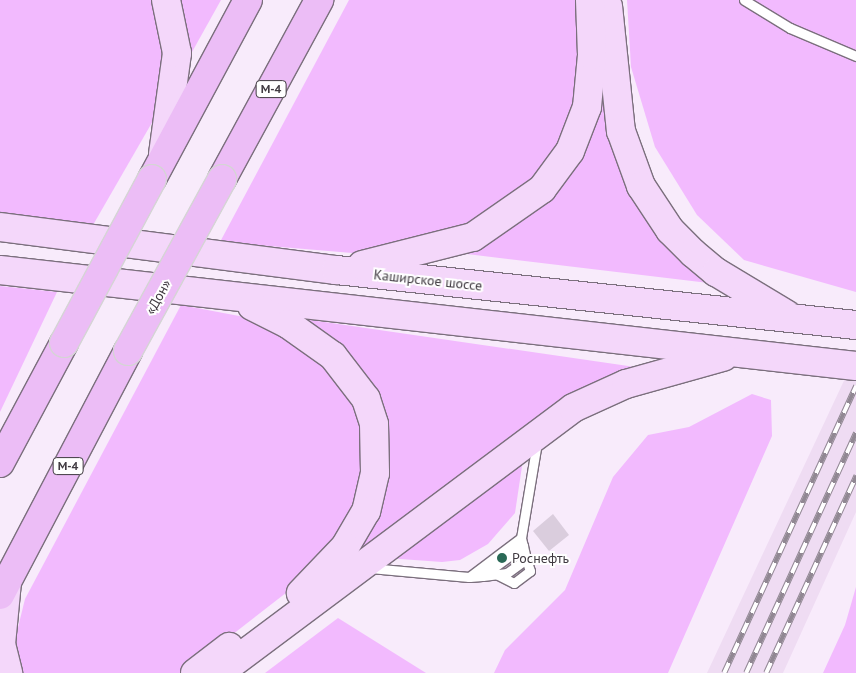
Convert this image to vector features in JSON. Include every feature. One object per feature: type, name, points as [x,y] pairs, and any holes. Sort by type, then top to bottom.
[{"type":"highway","points":[[0,463],[7,445],[248,0]]},
{"type":"highway","name":"«Дон»","points":[[4,588],[128,351],[319,0]]},
{"type":"main road","points":[[157,171],[177,53],[166,0]]},
{"type":"main road","points":[[336,270],[445,247],[473,237],[542,189],[570,151],[587,107],[592,56],[590,0]]},
{"type":"main road","points":[[607,0],[621,131],[641,186],[670,230],[692,253],[716,272],[794,318]]},
{"type":"main road","name":"Каширское шоссе","points":[[0,226],[336,270],[856,325]]},
{"type":"main road","points":[[0,270],[235,298],[856,366]]},
{"type":"main road","points":[[195,673],[325,570],[366,511],[375,473],[374,424],[366,399],[348,372],[314,340],[235,298]]},
{"type":"main road","points":[[219,673],[538,430],[603,392],[736,354]]},
{"type":"main road","points":[[4,588],[1,644],[8,673]]},
{"type":"lane","points":[[744,0],[790,28],[856,56]]},
{"type":"lane","points":[[360,567],[469,578],[495,574],[514,582],[530,571],[522,542],[538,430]]},
{"type":"lane","points":[[482,576],[522,542]]},
{"type":"lane","points":[[469,578],[522,542]]},
{"type":"shaded area","points":[[0,0],[158,0],[168,38],[165,100],[93,225],[0,212]]},
{"type":"shaded area","points":[[174,0],[221,0],[187,61]]},
{"type":"shaded area","points":[[349,0],[582,0],[585,68],[554,166],[487,222],[364,254],[220,242]]},
{"type":"shaded area","points":[[627,0],[856,0],[856,292],[744,260],[697,215],[655,147],[631,67]]},
{"type":"shaded area","points":[[601,63],[616,140],[717,284],[450,252],[528,213]]},
{"type":"shaded area","points":[[0,286],[57,292],[0,412]]},
{"type":"shaded area","points":[[181,305],[255,319],[308,345],[363,415],[361,500],[309,575],[183,673],[15,673],[10,660],[25,599]]},
{"type":"shaded area","points":[[290,317],[642,368],[343,565],[386,445]]},
{"type":"shaded area","points":[[856,355],[856,512],[783,673],[707,673]]},
{"type":"shaded area","points":[[752,394],[771,400],[772,436],[668,673],[494,673],[505,650],[565,590],[613,477],[648,435],[689,427]]},
{"type":"shaded area","points":[[524,453],[515,513],[488,544],[460,560],[442,562],[386,558]]},
{"type":"shaded area","points":[[856,587],[856,673],[823,673],[845,625]]},
{"type":"shaded area","points":[[338,618],[426,673],[265,673]]},
{"type":"building","points":[[553,514],[569,535],[549,551],[533,531]]},
{"type":"building","points":[[505,544],[526,572],[513,581],[492,553]]},
{"type":"railway","points":[[724,673],[856,386]]},
{"type":"railway","points":[[746,673],[856,433]]},
{"type":"railway","points":[[766,673],[856,476]]},
{"type":"place","name":"Роснефть","points":[[502,558]]}]
